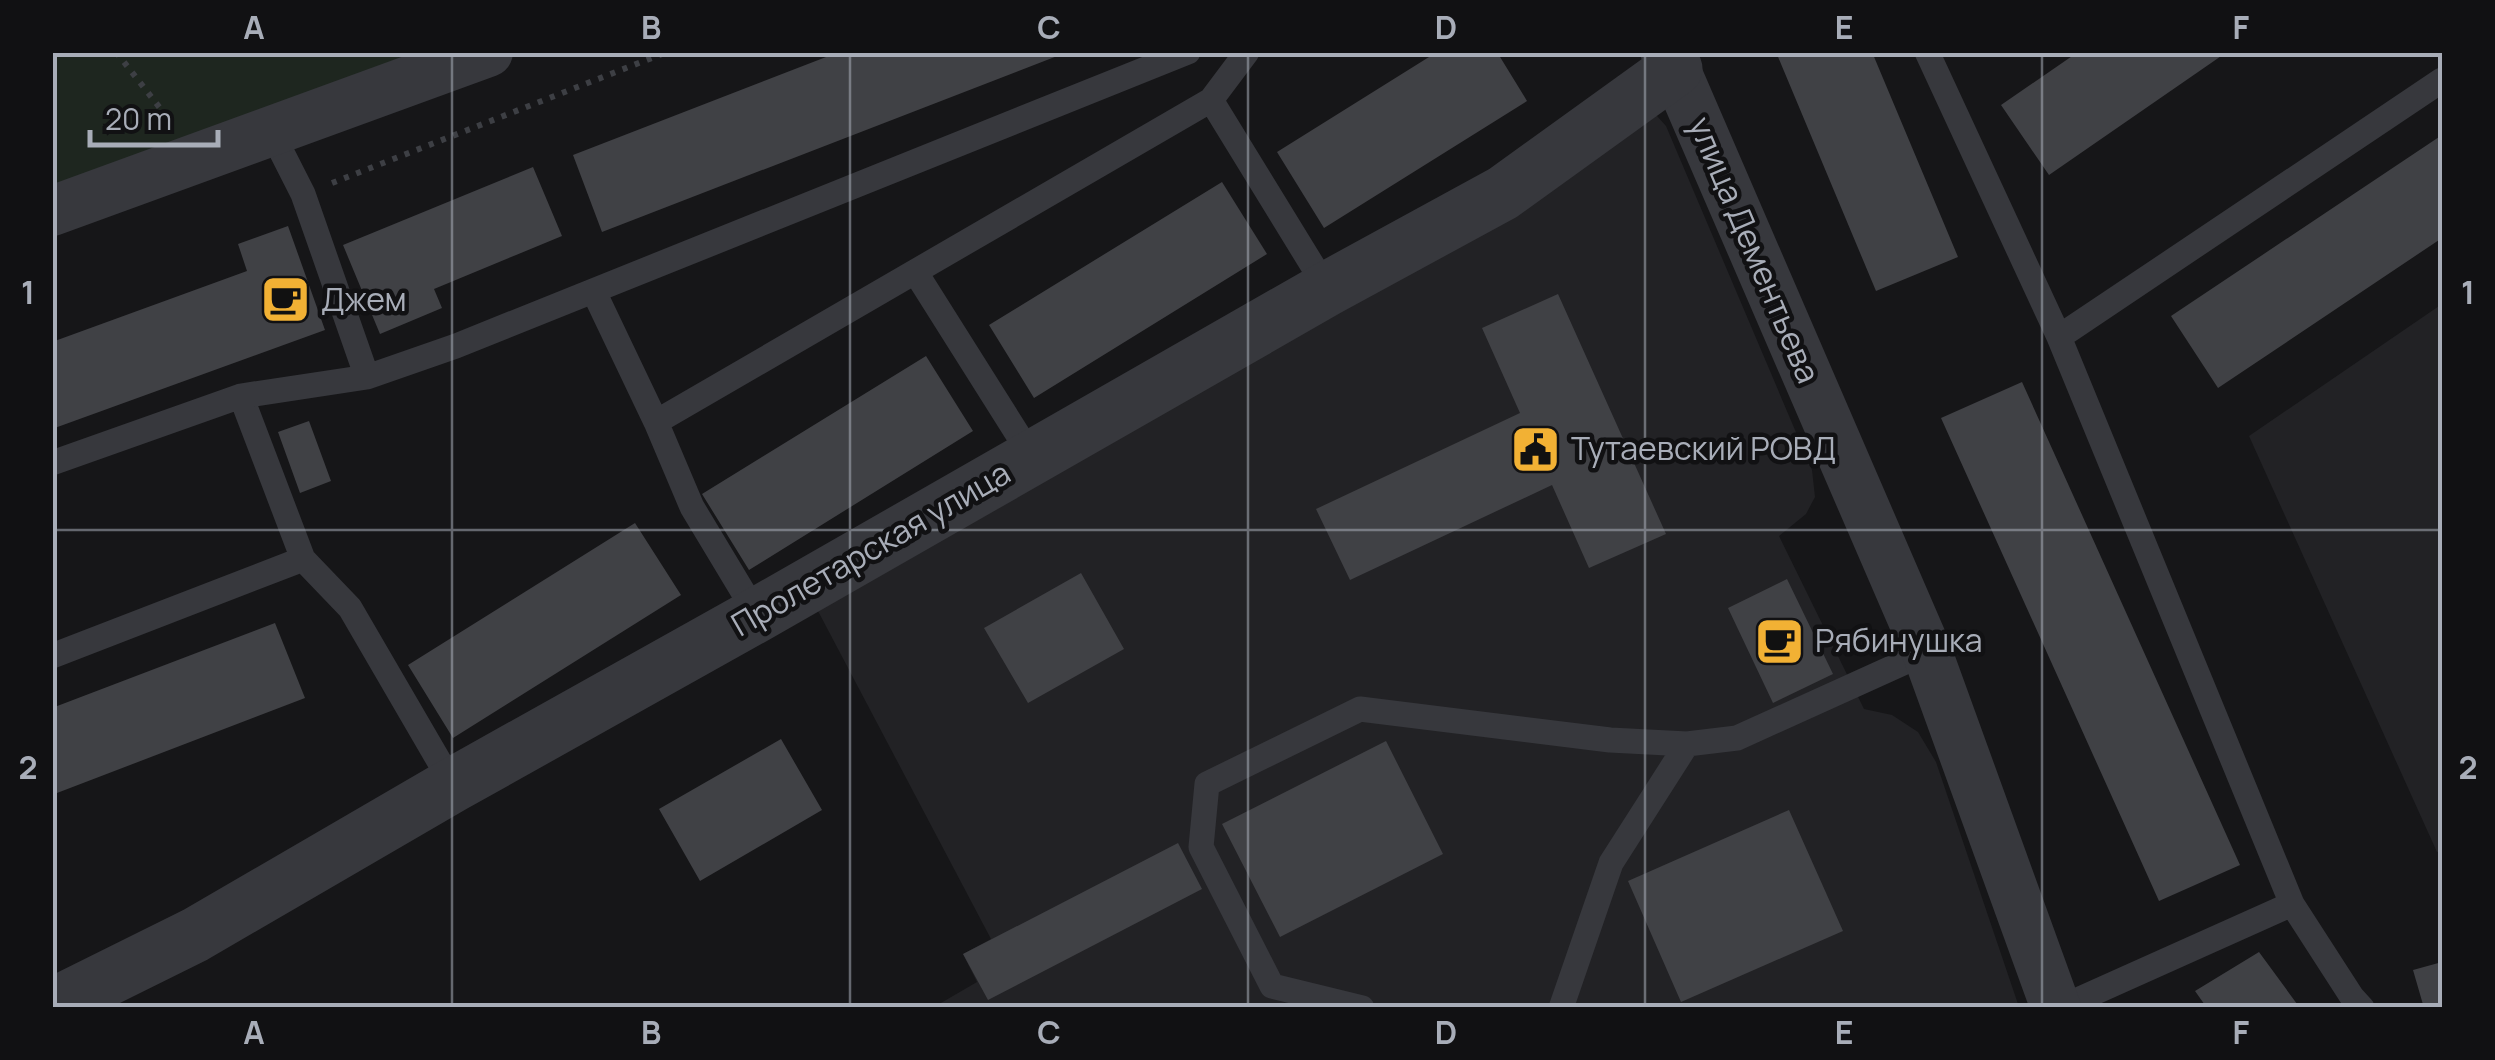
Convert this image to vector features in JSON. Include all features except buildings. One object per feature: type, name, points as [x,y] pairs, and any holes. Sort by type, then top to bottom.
[{"type":"street","points":[[52,211],[488,52]]},
{"type":"street","name":"Пролетарская улица","points":[[52,1006],[195,935],[1327,289],[1503,193],[1672,61]]},
{"type":"street","name":"улица Дементьева","points":[[1672,61],[1927,652],[2058,1008]]},
{"type":"lane","points":[[52,462],[241,396],[367,376],[456,346],[1188,52]]},
{"type":"lane","points":[[656,422],[1211,100],[1247,52]]},
{"type":"lane","points":[[1935,56],[2059,336],[2292,904],[2362,1008]]},
{"type":"lane","points":[[2059,336],[2442,80]]},
{"type":"lane","points":[[1211,100],[1327,289]]},
{"type":"lane","points":[[271,131],[303,194],[367,376]]},
{"type":"lane","points":[[916,274],[1032,457]]},
{"type":"lane","points":[[594,292],[692,507],[757,615]]},
{"type":"lane","points":[[241,396],[303,559],[350,608],[453,785]]},
{"type":"lane","points":[[52,656],[303,559]]},
{"type":"lane","points":[[1362,1008],[1272,986],[1201,847],[1207,784],[1360,709],[1610,740],[1688,744],[1738,738],[1927,652]]},
{"type":"lane","points":[[1561,1008],[1612,863],[1688,744]]},
{"type":"lane","points":[[2058,1008],[2292,904]]},
{"type":"path","points":[[116,52],[199,157]]},
{"type":"path","points":[[303,194],[667,52]]},
{"type":"shaded area","points":[[53,53],[426,53],[53,190]]},
{"type":"shaded area","points":[[1647,116],[1657,116],[1666,126],[1812,470],[1815,497],[1806,514],[1779,536],[1864,709],[1892,715],[1918,732],[1936,762],[2019,1007],[934,1007],[977,982],[963,954],[991,939],[818,611]]},
{"type":"shaded area","points":[[2442,304],[2442,851],[2437,852],[2249,436]]},
{"type":"place","name":"Джем","points":[[286,300]]},
{"type":"place","name":"Тутаевский РОВД","points":[[1536,449]]},
{"type":"place","name":"Рябинушка","points":[[1780,641]]}]
